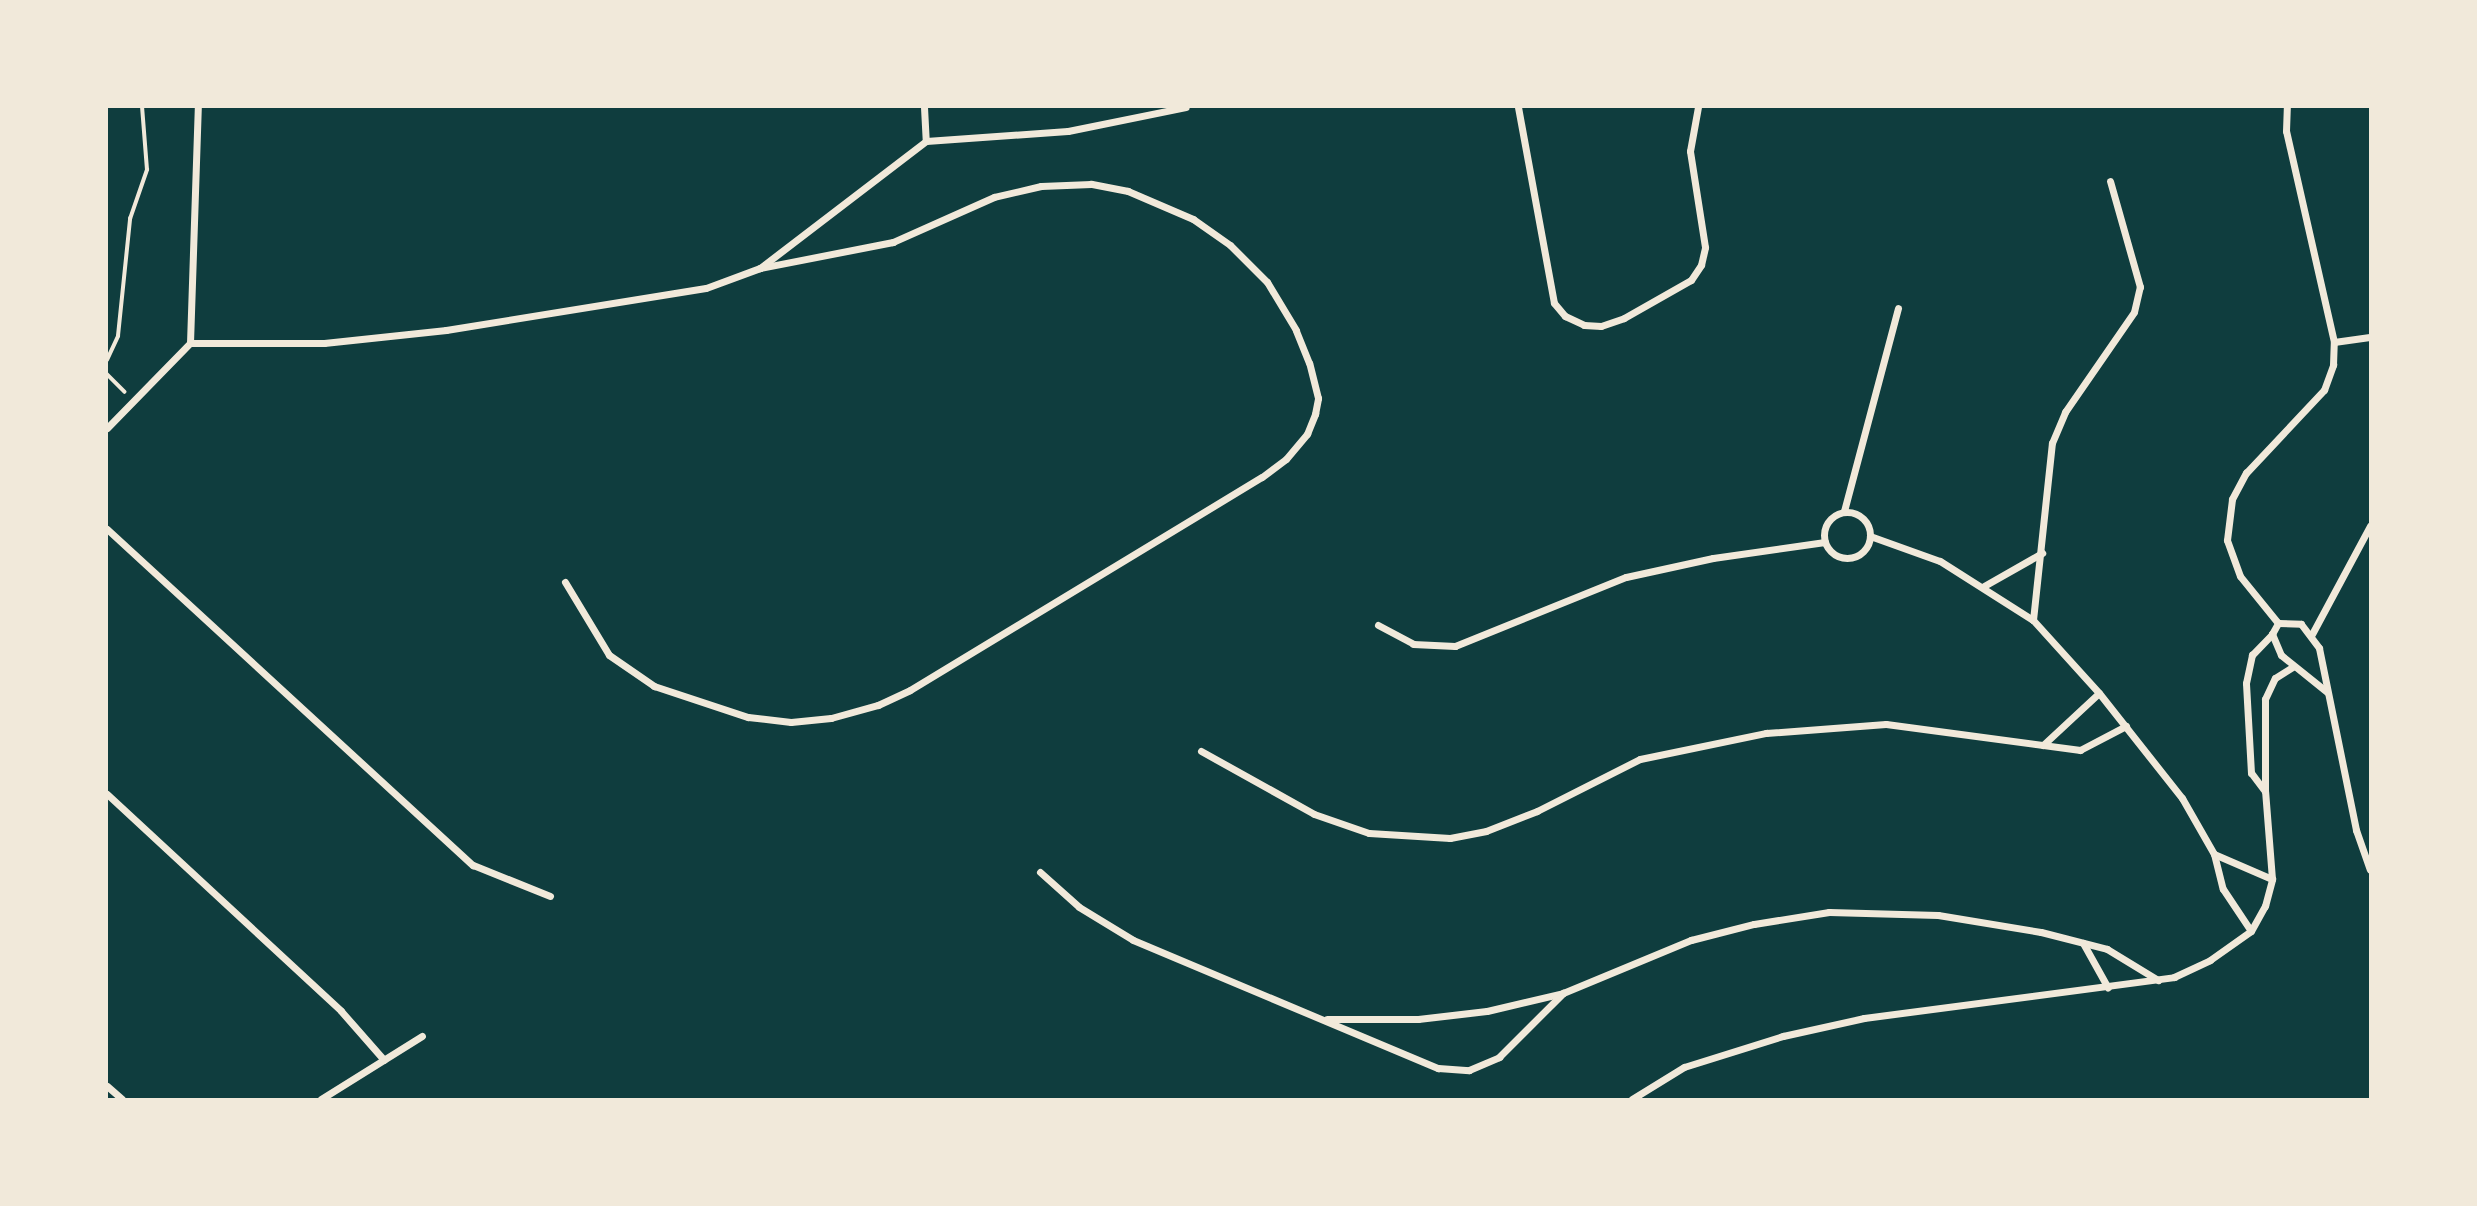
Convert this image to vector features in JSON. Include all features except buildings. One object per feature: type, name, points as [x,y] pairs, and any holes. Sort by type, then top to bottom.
[{"type":"street","points":[[107,428],[190,343],[198,107]]},
{"type":"street","points":[[924,107],[926,141]]},
{"type":"street","points":[[760,268],[926,141],[1068,131],[1186,107]]},
{"type":"street","points":[[1518,107],[1554,303],[1565,316],[1584,325],[1601,326],[1624,318],[1691,280],[1705,247],[1690,151],[1698,107]]},
{"type":"street","points":[[2278,623],[2240,576],[2227,540],[2232,499],[2246,473],[2324,390],[2334,342],[2287,131],[2287,107]]},
{"type":"street","points":[[2033,620],[2042,553],[2045,480],[2052,443],[2065,412],[2134,312],[2140,287],[2110,181]]},
{"type":"street","points":[[190,343],[324,343],[446,330],[706,288],[760,268],[884,245],[995,197],[1041,186],[1091,184],[1128,191],[1193,219],[1230,245],[1267,282],[1296,330],[1309,363],[1318,398],[1315,414],[1307,433],[1286,459],[1262,477],[910,690],[878,705],[831,718],[791,722],[748,717],[643,680],[609,655],[565,582]]},
{"type":"street","points":[[1844,511],[1866,521],[1870,536],[1865,550],[1851,558],[1835,555],[1825,542],[1825,526],[1844,511],[1898,308]]},
{"type":"street","points":[[2334,342],[2370,337]]},
{"type":"street","points":[[2370,526],[2312,634],[2356,830],[2370,870]]},
{"type":"street","points":[[107,529],[473,865],[550,896]]},
{"type":"street","points":[[1870,536],[1913,548],[1984,586],[2033,620],[2099,693],[2182,798],[2214,854],[2223,890],[2251,931]]},
{"type":"street","points":[[1378,625],[1424,647],[1455,646],[1626,577],[1713,558],[1825,542]]},
{"type":"street","points":[[1984,586],[2042,553]]},
{"type":"street","points":[[2264,791],[2251,773],[2246,683],[2252,655],[2272,634],[2278,623],[2290,620],[2312,634]]},
{"type":"street","points":[[2272,634],[2273,644],[2294,666],[2327,692]]},
{"type":"street","points":[[1632,1099],[1684,1067],[1783,1035],[1864,1018],[2158,980],[2210,960],[2251,931],[2265,906],[2272,879],[2264,791],[2265,699],[2276,678],[2294,666]]},
{"type":"street","points":[[2043,745],[2099,693]]},
{"type":"street","points":[[1200,751],[1314,814],[1369,832],[1450,838],[1486,831],[1537,811],[1640,759],[1766,733],[1886,724],[2080,750],[2126,726]]},
{"type":"street","points":[[107,794],[341,1011],[384,1060]]},
{"type":"street","points":[[2214,854],[2272,879]]},
{"type":"street","points":[[1040,872],[1079,907],[1133,940],[1327,1019],[1422,1063],[1469,1070],[1499,1057],[1563,993]]},
{"type":"street","points":[[1327,1019],[1454,1017],[1563,993],[1691,940],[1754,923],[1829,912],[1938,915],[2082,943],[2129,958],[2158,980]]},
{"type":"street","points":[[2082,943],[2108,988]]},
{"type":"street","points":[[321,1099],[422,1036]]},
{"type":"street","points":[[107,1086],[122,1099]]},
{"type":"path","points":[[107,360],[118,336],[130,219],[148,170],[142,107]]},
{"type":"path","points":[[107,374],[135,401]]}]
